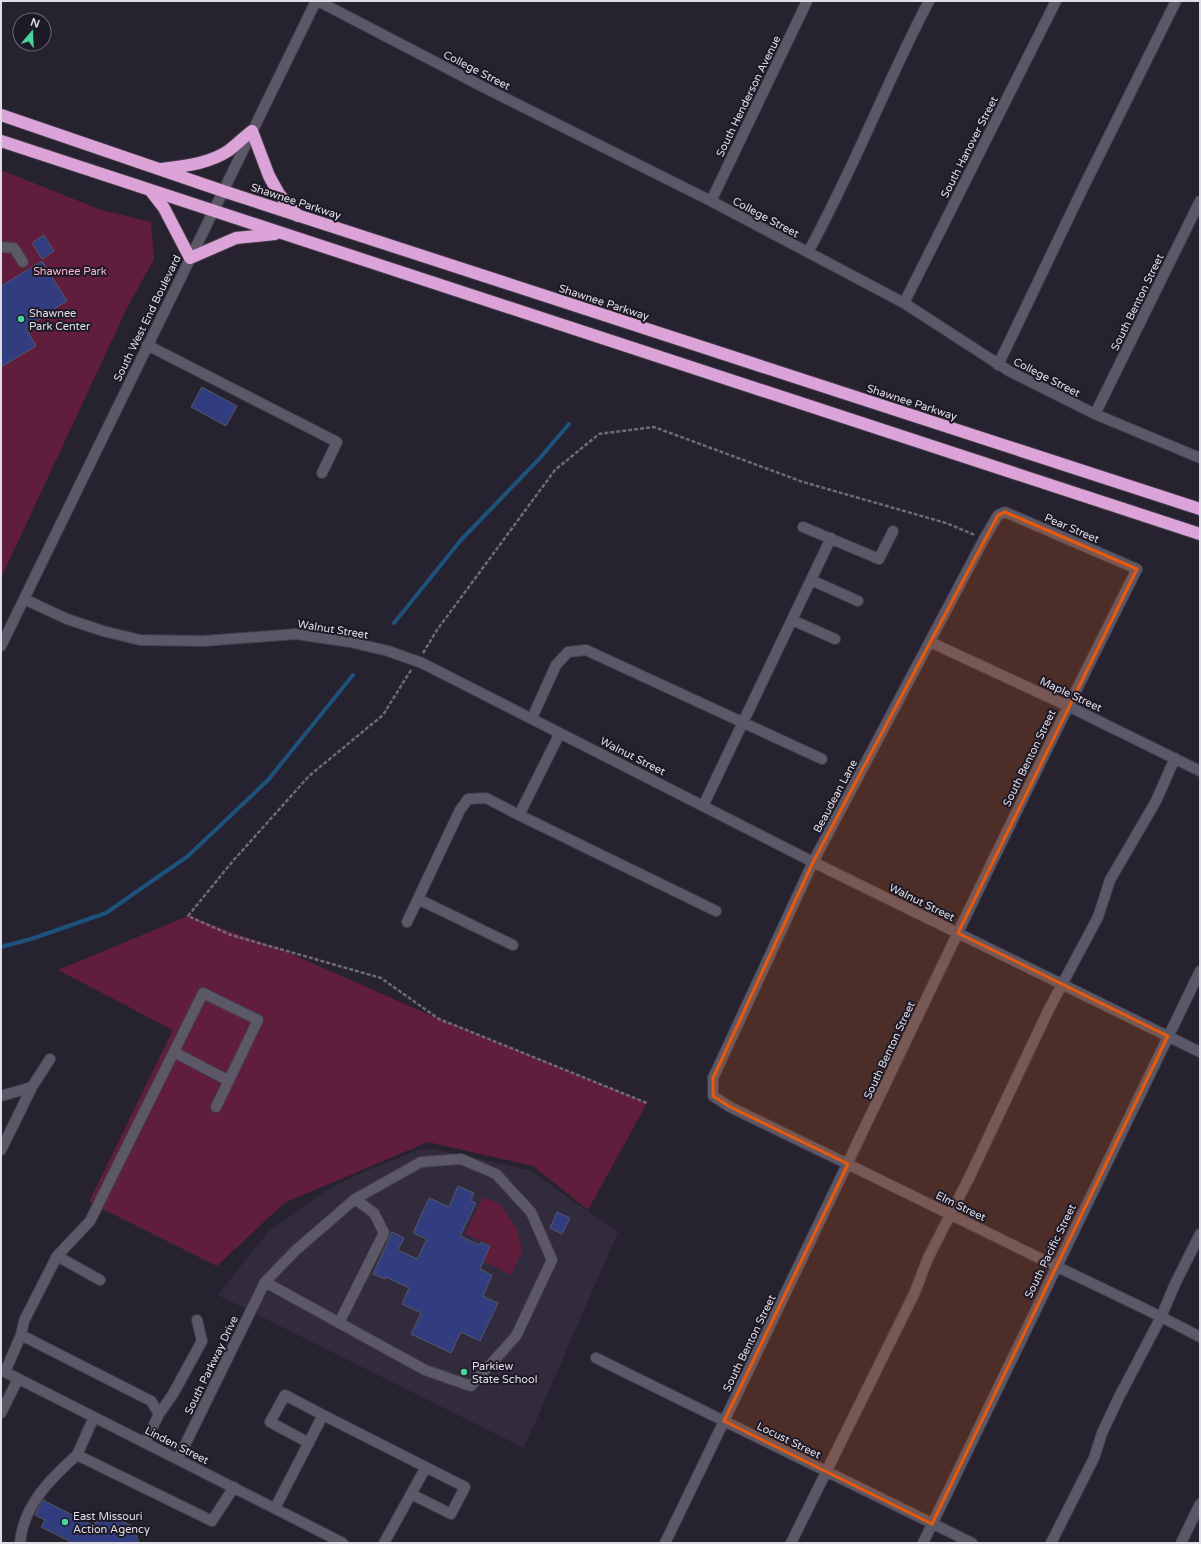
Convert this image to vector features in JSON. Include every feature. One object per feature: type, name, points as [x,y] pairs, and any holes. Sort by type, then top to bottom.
[{"type":"highway","name":"Shawnee Parkway","points":[[1,115],[298,216],[1200,509]]},
{"type":"highway","points":[[158,169],[186,166],[210,160],[228,151],[252,131],[269,176],[279,194],[298,216]]},
{"type":"highway","points":[[1,141],[1200,534]]},
{"type":"highway","points":[[150,190],[164,208],[190,258],[236,238],[280,233]]},
{"type":"street","name":"South West End Boulevard","points":[[1,646],[147,345],[317,1]]},
{"type":"street","name":"College Street","points":[[317,1],[489,90],[711,201],[904,303],[998,365],[1094,414],[1200,458]]},
{"type":"street","name":"South Henderson Avenue","points":[[711,201],[807,1]]},
{"type":"street","points":[[808,252],[830,213],[901,54],[929,1]]},
{"type":"street","name":"South Hanover Street","points":[[904,303],[1056,1]]},
{"type":"street","points":[[998,365],[1083,188],[1176,1]]},
{"type":"street","name":"South Benton Street","points":[[1094,414],[1200,201]]},
{"type":"street","points":[[1,247],[14,248],[23,262]]},
{"type":"street","points":[[147,345],[337,442],[322,473]]},
{"type":"street","name":"Pear Street","points":[[998,515],[1004,512],[1137,569]]},
{"type":"street","name":"Beaudean Lane","points":[[713,1096],[713,1078],[813,862],[998,515]]},
{"type":"street","points":[[803,527],[879,559],[893,530]]},
{"type":"street","points":[[703,806],[831,538]]},
{"type":"street","name":"South Benton Street","points":[[665,1543],[1068,706],[1137,569]]},
{"type":"street","points":[[811,580],[858,601]]},
{"type":"street","name":"Walnut Street","points":[[24,599],[67,619],[104,631],[140,640],[203,641],[296,634],[358,644],[388,651],[417,661],[532,718],[813,862],[1200,1052]]},
{"type":"street","points":[[792,620],[835,639]]},
{"type":"street","name":"Maple Street","points":[[930,642],[1068,706],[1200,771]]},
{"type":"street","points":[[532,718],[556,666],[568,652],[586,650],[822,759]]},
{"type":"street","points":[[519,815],[560,733]]},
{"type":"street","points":[[791,1543],[915,1292],[928,1258],[951,1214],[1049,1009],[1098,917],[1110,880],[1156,801],[1175,758]]},
{"type":"street","points":[[407,922],[460,810],[468,799],[486,798],[716,911]]},
{"type":"street","points":[[418,899],[513,945]]},
{"type":"street","name":"South Pacific Street","points":[[923,1543],[1200,970]]},
{"type":"street","points":[[3,1371],[21,1335],[24,1321],[57,1256],[90,1221],[203,993],[258,1020],[216,1107]]},
{"type":"street","points":[[174,1052],[229,1081]]},
{"type":"street","points":[[1,1150],[32,1086],[50,1059]]},
{"type":"street","points":[[1,1096],[32,1086]]},
{"type":"street","name":"Elm Street","points":[[713,1096],[730,1107],[1162,1317],[1200,1337]]},
{"type":"street","name":"South Parkway Drive","points":[[178,1459],[265,1282],[296,1250],[355,1199],[421,1162],[461,1159],[496,1174],[531,1212],[552,1260],[516,1336],[471,1386],[425,1370],[339,1323]]},
{"type":"street","points":[[265,1282],[339,1323],[384,1233],[374,1213],[355,1199]]},
{"type":"street","points":[[1051,1543],[1094,1458],[1102,1433],[1119,1397],[1162,1317],[1175,1284],[1200,1234]]},
{"type":"street","points":[[57,1256],[100,1280]]},
{"type":"street","points":[[145,1443],[159,1414],[173,1394],[202,1341],[197,1320]]},
{"type":"street","points":[[21,1335],[150,1401],[159,1414]]},
{"type":"street","name":"Locust Street","points":[[596,1358],[972,1543]]},
{"type":"street","name":"Linden Street","points":[[3,1371],[343,1543]]},
{"type":"street","points":[[1,1413],[18,1379]]},
{"type":"street","points":[[309,1443],[270,1422],[285,1395],[464,1487],[451,1514],[411,1494]]},
{"type":"street","points":[[275,1508],[323,1415]]},
{"type":"street","points":[[20,1543],[22,1527],[35,1499],[60,1470],[77,1455],[94,1417]]},
{"type":"street","points":[[77,1455],[212,1521],[234,1487]]},
{"type":"street","points":[[384,1543],[426,1467]]},
{"type":"street","points":[[1181,1543],[1200,1504]]},
{"type":"path","points":[[647,1103],[439,1019],[381,978],[231,935],[188,916],[232,862],[309,776],[383,716],[437,630],[555,470],[599,434],[654,427],[803,482],[946,522],[984,539]]},
{"type":"highlighted area","points":[[1005,512],[1137,569],[958,933],[1168,1036],[932,1524],[724,1421],[848,1164],[730,1107],[713,1096],[713,1078],[813,862],[998,515]]},
{"type":"shaded area","name":"Parkiew State School","points":[[433,1149],[529,1170],[618,1232],[524,1448],[218,1295],[268,1232],[328,1189],[370,1169],[418,1150]]},
{"type":"green space","name":"Shawnee Park","points":[[1,170],[101,210],[151,222],[154,259],[127,308],[1,578]]},
{"type":"green space","points":[[188,916],[287,952],[439,1019],[647,1103],[588,1210],[533,1166],[428,1142],[284,1203],[217,1266],[89,1202],[173,1030],[58,970]]},
{"type":"green space","points":[[483,1197],[500,1204],[517,1229],[522,1251],[511,1275],[484,1261],[491,1245],[465,1234]]},
{"type":"building","points":[[44,235],[54,251],[42,259],[32,243]]},
{"type":"building","name":"Shawnee Park Center","points":[[42,261],[67,301],[26,328],[36,346],[1,367],[1,286]]},
{"type":"building","points":[[202,387],[237,406],[226,426],[191,407]]},
{"type":"building","name":"Parkiew State School","points":[[458,1186],[474,1193],[471,1201],[476,1203],[460,1236],[479,1245],[481,1242],[490,1246],[480,1269],[492,1275],[483,1296],[498,1303],[480,1341],[461,1332],[451,1353],[411,1334],[421,1313],[402,1304],[409,1288],[386,1277],[385,1279],[373,1274],[392,1232],[404,1238],[398,1250],[417,1259],[427,1239],[413,1233],[429,1198],[449,1207]]},
{"type":"building","points":[[557,1212],[570,1218],[562,1234],[550,1228]]},
{"type":"building","name":"East Missouri Action Agency","points":[[43,1500],[90,1524],[113,1518],[133,1526],[139,1543],[73,1543],[41,1527],[45,1520],[35,1515]]},
{"type":"waterway","points":[[394,623],[461,540],[540,458],[569,424]]},
{"type":"waterway","points":[[1,947],[31,939],[106,913],[188,856],[268,780],[353,675]]},
{"type":"place","name":"Shawnee Park Center","points":[[21,319]]},
{"type":"place","name":"Parkiew State School","points":[[464,1372]]},
{"type":"place","name":"East Missouri Action Agency","points":[[65,1522]]}]
